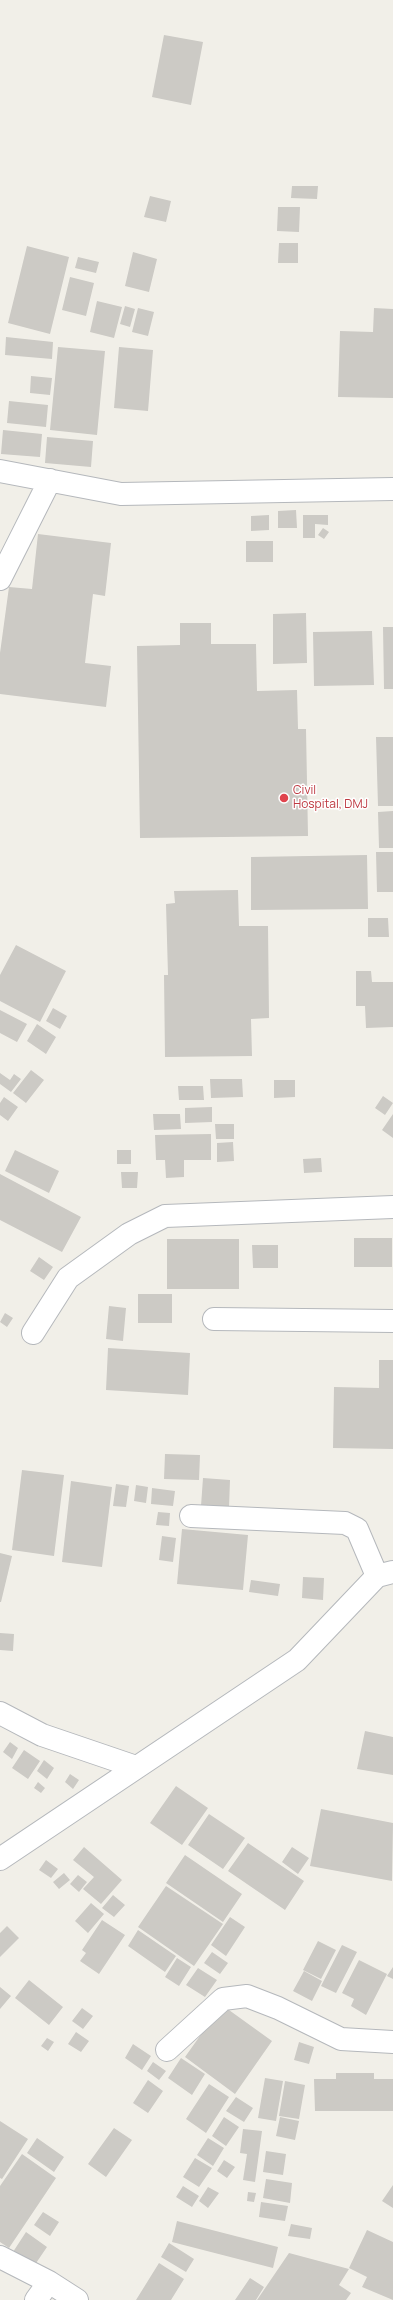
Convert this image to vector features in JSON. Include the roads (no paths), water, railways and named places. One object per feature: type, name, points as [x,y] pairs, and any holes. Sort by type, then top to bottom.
[{"type":"street","points":[[0,471],[122,494],[393,490]]},
{"type":"street","points":[[0,579],[50,480]]},
{"type":"street","points":[[33,1333],[68,1278],[129,1234],[164,1216],[393,1207]]},
{"type":"street","points":[[214,1319],[393,1320]]},
{"type":"street","points":[[0,1859],[136,1766],[297,1660],[385,1574],[357,1529],[345,1523],[191,1516]]},
{"type":"street","points":[[0,1713],[42,1736],[136,1766]]},
{"type":"street","points":[[167,2050],[223,1999],[247,1996],[278,2008],[340,2039],[393,2042]]},
{"type":"street","points":[[0,2257],[49,2282],[77,2300]]},
{"type":"street","points":[[36,2300],[49,2282]]},
{"type":"place","name":"Civil Hospital, DMJ","points":[[284,798]]}]
